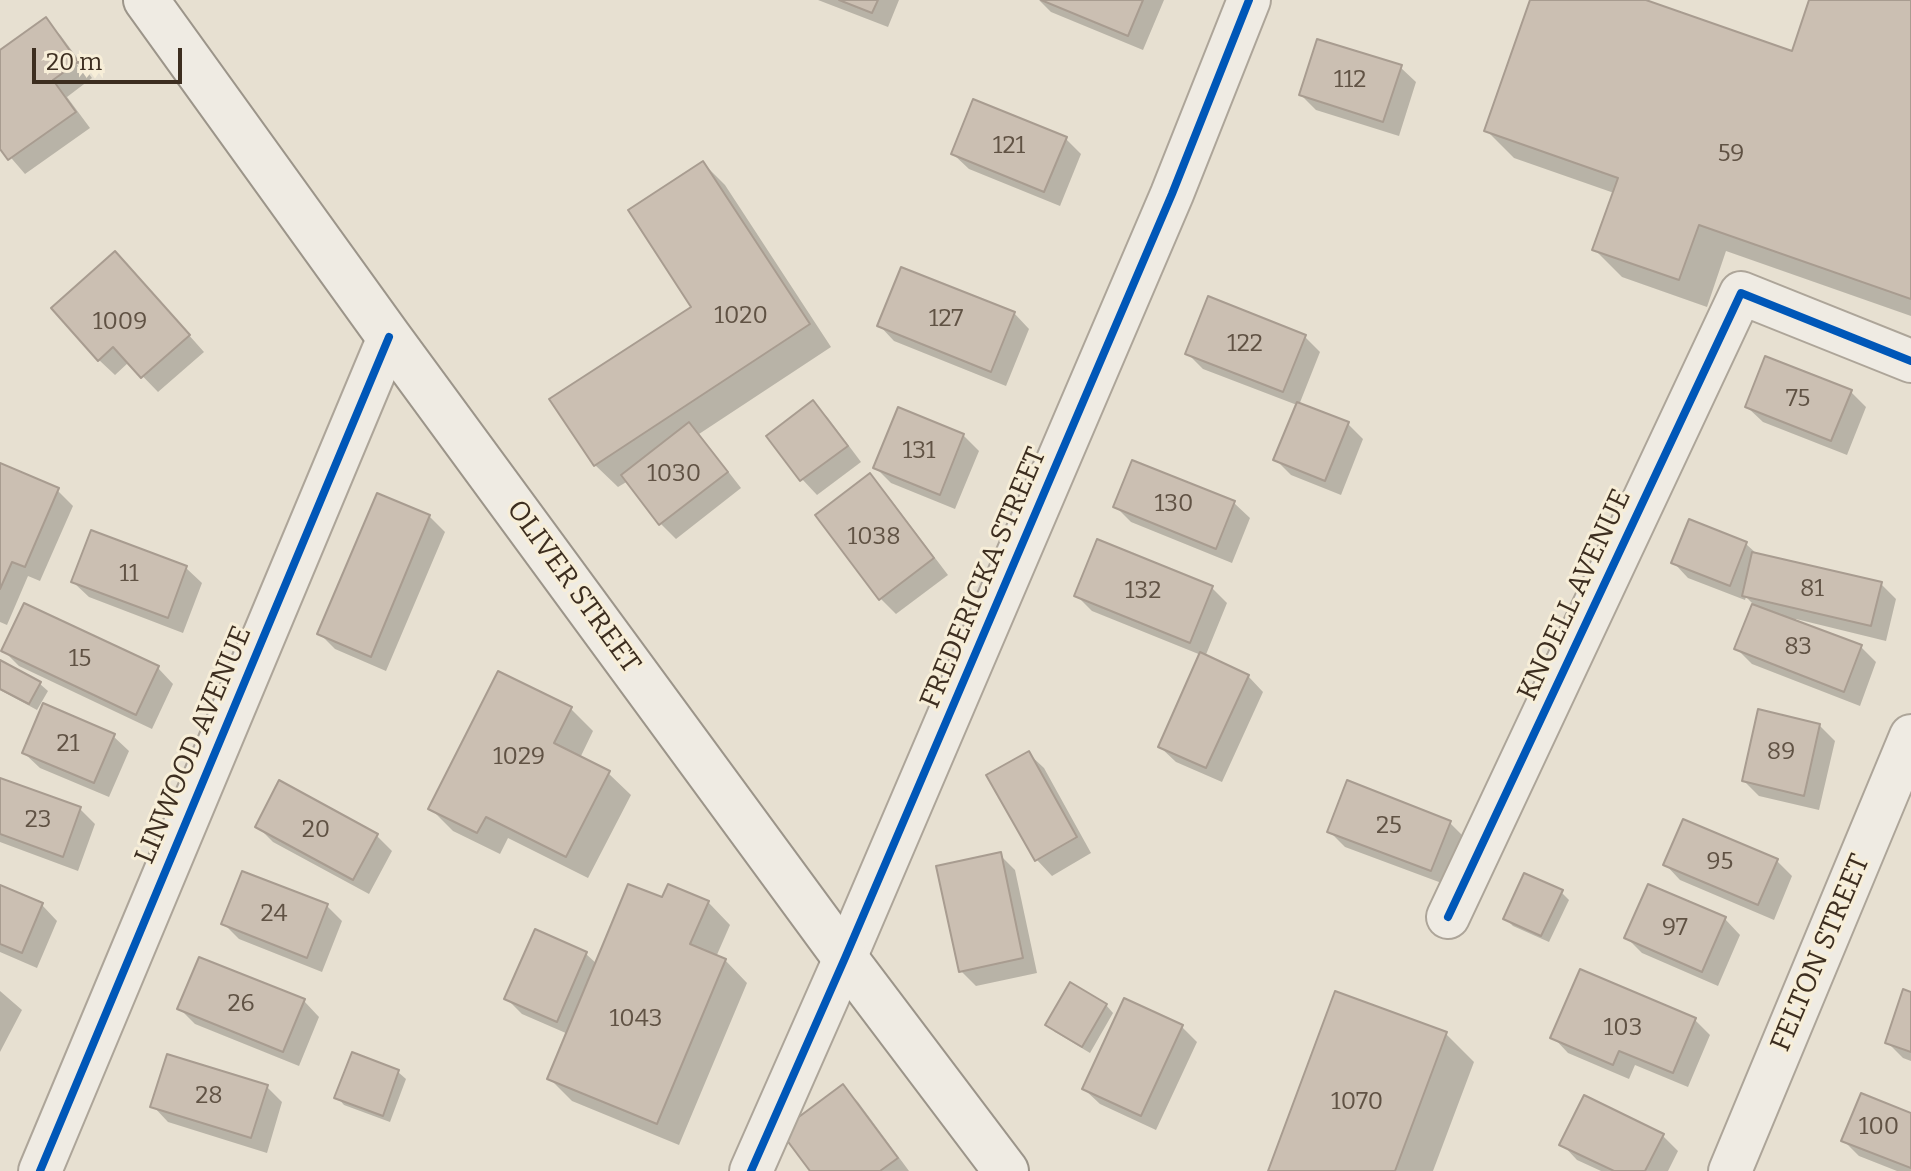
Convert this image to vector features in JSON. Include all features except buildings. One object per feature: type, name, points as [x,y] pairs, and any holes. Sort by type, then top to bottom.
[{"type":"main road","name":"OLIVER STREET","points":[[146,0],[845,958],[1006,1171]]},
{"type":"street","name":"FREDERICKA STREET","points":[[751,1171],[1172,194],[1249,0]]},
{"type":"street","name":"KNOELL AVENUE","points":[[1448,917],[1741,293],[1911,361]]},
{"type":"street","name":"LINWOOD AVENUE","points":[[40,1171],[389,337]]},
{"type":"street","name":"FELTON STREET","points":[[1730,1171],[1911,736]]},
{"type":"cycle path","points":[[751,1171],[1172,194],[1249,0]]},
{"type":"cycle path","points":[[1448,917],[1741,293],[1911,361]]},
{"type":"cycle path","points":[[40,1171],[389,337]]}]
